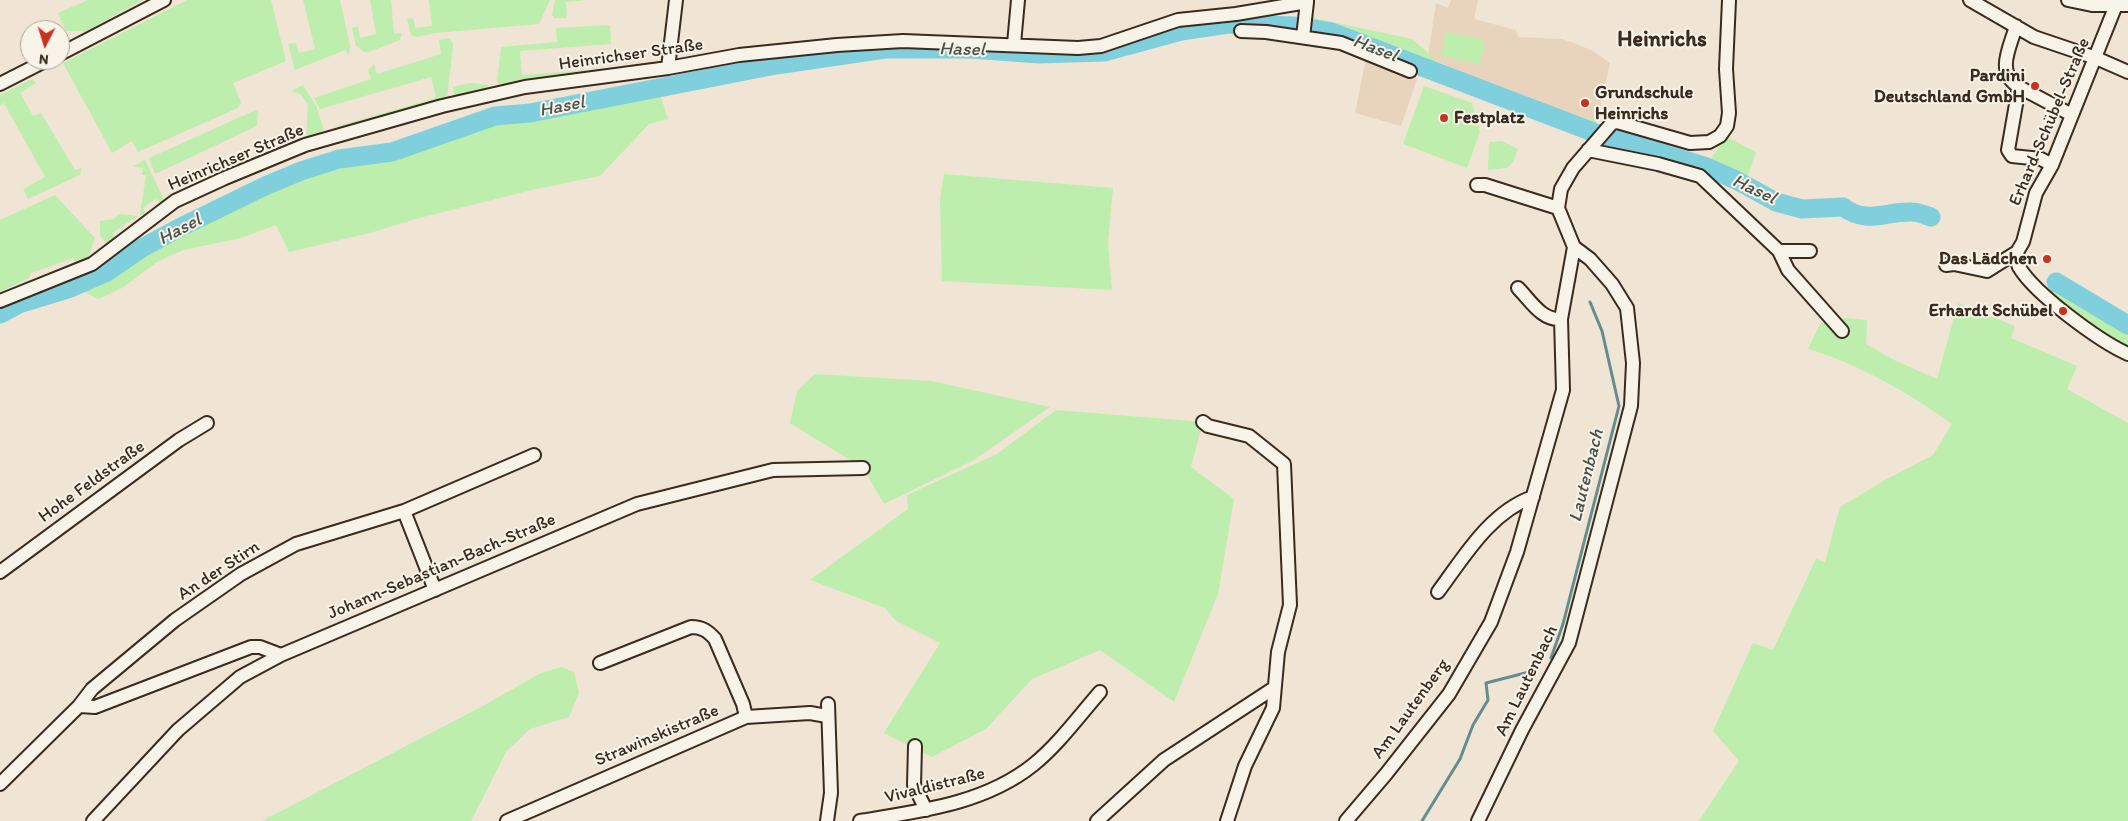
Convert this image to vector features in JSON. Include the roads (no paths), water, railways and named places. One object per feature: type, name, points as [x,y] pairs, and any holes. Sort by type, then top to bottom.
[{"type":"street","points":[[70,49],[164,0]]},
{"type":"street","points":[[668,68],[676,0]]},
{"type":"street","points":[[1014,44],[1018,0]]},
{"type":"street","points":[[1574,247],[1558,208],[1561,189],[1573,168],[1612,123],[1621,122],[1690,143],[1709,142],[1720,136],[1727,126],[1729,114],[1726,69],[1729,0]]},
{"type":"street","points":[[1970,0],[2034,37],[2096,58],[2128,72]]},
{"type":"street","points":[[2068,0],[2092,5],[2122,5]]},
{"type":"street","name":"Heinrichser Straße","points":[[0,300],[92,264],[175,201],[305,146],[442,106],[524,88],[668,68],[739,55],[837,45],[903,41],[1078,48],[1101,46],[1178,20],[1236,14],[1307,1],[1303,37]]},
{"type":"street","name":"Erhard-Schübel-Straße","points":[[2017,252],[2023,242],[2036,193],[2052,164],[2096,58],[2122,5]]},
{"type":"street","points":[[2016,26],[2005,70],[2009,80],[2018,87],[2072,115]]},
{"type":"street","points":[[1241,30],[1341,43],[1410,71]]},
{"type":"street","points":[[0,84],[27,70]]},
{"type":"street","points":[[2018,87],[2008,150],[2012,156],[2041,159],[2052,164]]},
{"type":"street","points":[[1591,147],[1700,176],[1780,251],[1788,270],[1842,331]]},
{"type":"street","points":[[1477,185],[1485,185],[1558,208]]},
{"type":"street","name":"Am Lautenberg","points":[[1346,821],[1449,694],[1491,622],[1517,552],[1564,390],[1561,319],[1574,247]]},
{"type":"street","name":"Am Lautenbach","points":[[1478,821],[1522,730],[1569,643],[1631,406],[1634,363],[1627,308],[1612,284],[1590,259],[1574,247]]},
{"type":"street","points":[[1780,251],[1810,251]]},
{"type":"street","points":[[1946,265],[1954,264],[1988,270],[2017,252],[2019,266],[2046,298],[2128,360]]},
{"type":"street","points":[[1518,288],[1548,318],[1561,319]]},
{"type":"street","points":[[2114,348],[2128,354]]},
{"type":"street","points":[[1203,422],[1208,426],[1249,436],[1284,464],[1290,605],[1278,652],[1273,708],[1245,766],[1227,821]]},
{"type":"street","name":"Hohe Feldstraße","points":[[0,572],[179,440],[207,423]]},
{"type":"street","name":"An der Stirn","points":[[0,784],[79,706],[92,689],[175,620],[241,574],[296,544],[404,511],[534,455]]},
{"type":"street","name":"Johann-Sebastian-Bach-Straße","points":[[93,821],[178,730],[240,677],[281,655],[538,544],[637,504],[773,470],[863,468]]},
{"type":"street","points":[[1438,592],[1487,528],[1520,501],[1533,497]]},
{"type":"street","points":[[404,511],[434,590]]},
{"type":"street","points":[[600,663],[691,627],[699,627],[709,632],[715,639],[743,704],[746,717]]},
{"type":"street","points":[[79,706],[95,707],[251,648],[260,647],[281,655]]},
{"type":"street","points":[[1097,821],[1164,760],[1274,688]]},
{"type":"street","name":"Vivaldistraße","points":[[860,821],[926,810],[978,797],[999,787],[1033,765],[1100,692]]},
{"type":"street","name":"Strawinskistraße","points":[[506,821],[746,717],[828,710],[831,793],[827,821]]},
{"type":"street","points":[[915,746],[914,785],[926,810]]},
{"type":"waterway","name":"Hasel","points":[[0,314],[19,304],[68,289],[107,272],[142,248],[179,228],[265,186],[301,171],[339,159],[392,152],[495,116],[530,113],[776,65],[885,49],[971,49],[1039,54],[1104,52],[1181,31],[1228,24],[1293,26],[1331,32],[1593,132],[1704,166],[1736,180],[1776,202],[1802,209],[1843,207],[1860,215],[1868,216],[1912,212],[1931,217]]},
{"type":"waterway","name":"Hasel","points":[[2056,282],[2128,325]]},
{"type":"waterway","name":"Lautenbach","points":[[1551,658],[1563,624],[1619,406],[1602,331],[1590,302]]},
{"type":"waterway","name":"Lautenbach","points":[[1422,821],[1460,759],[1473,725],[1488,700],[1486,683],[1529,672]]},
{"type":"place","name":"Pardini Deutschland GmbH","points":[[2035,86]]},
{"type":"place","name":"Grundschule Heinrichs","points":[[1585,103]]},
{"type":"place","name":"Festplatz","points":[[1444,118]]},
{"type":"place","name":"Das Lädchen","points":[[2047,259]]},
{"type":"place","name":"Erhardt Schübel","points":[[2063,311]]},
{"type":"district","name":"Heinrichs","points":[[1662,40]]}]
